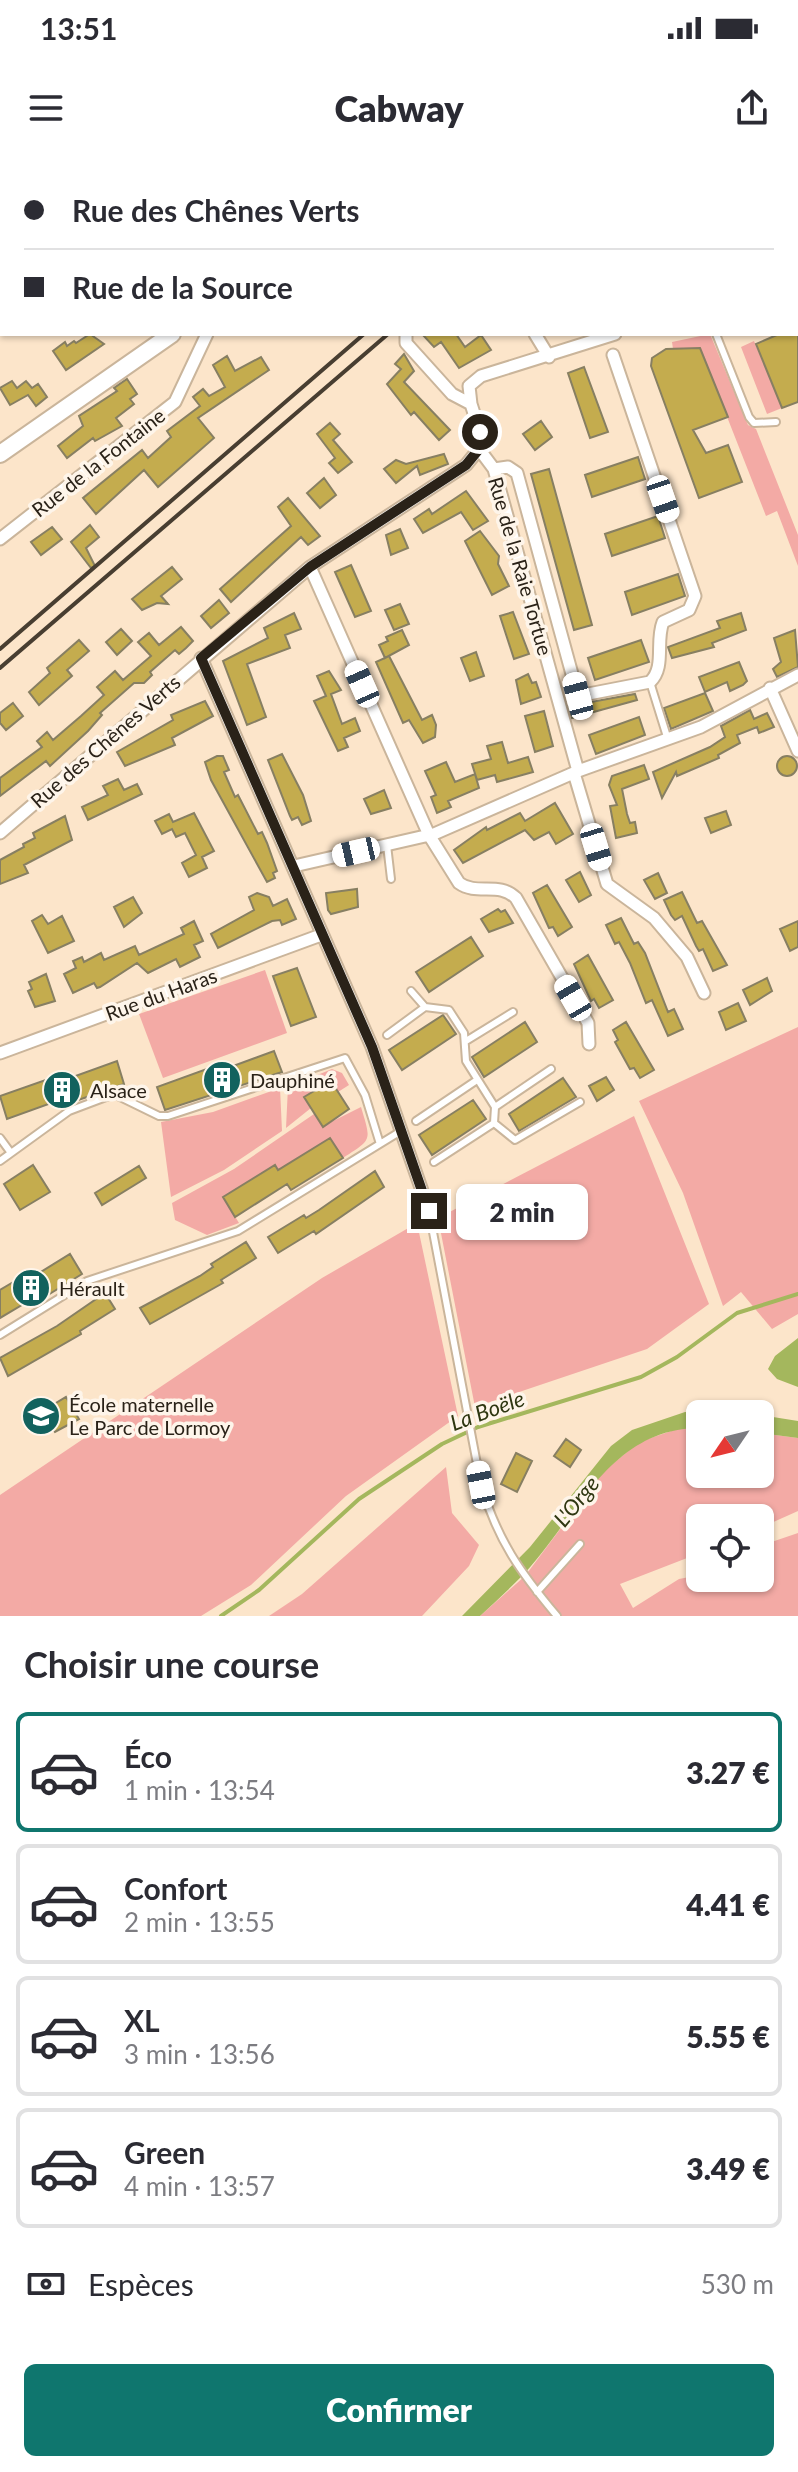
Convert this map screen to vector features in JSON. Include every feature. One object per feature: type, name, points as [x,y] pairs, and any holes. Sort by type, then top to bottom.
[{"type":"street","points":[[0,454],[169,336]]},
{"type":"street","name":"Rue de la Fontaine","points":[[0,539],[175,402],[206,336]]},
{"type":"street","points":[[536,336],[549,357]]},
{"type":"street","points":[[471,404],[468,393],[473,381],[609,336]]},
{"type":"street","points":[[406,339],[452,394],[471,404]]},
{"type":"street","points":[[494,469],[508,467],[517,473],[578,696],[650,682],[659,666],[659,632],[663,622],[689,610],[695,596],[613,355]]},
{"type":"street","name":"Rue de la Raie Tortue","points":[[471,404],[480,432],[479,449],[494,469],[607,884],[654,918],[687,957],[704,993]]},
{"type":"street","name":"Rue des Chênes Verts","points":[[0,833],[310,567],[466,465],[479,449]]},
{"type":"street","points":[[310,567],[429,835],[459,883],[466,888],[500,888],[516,898],[588,1023],[589,1044]]},
{"type":"street","points":[[201,658],[372,1047],[429,1211]]},
{"type":"street","points":[[294,866],[429,835],[576,772],[701,727],[798,675]]},
{"type":"street","points":[[770,688],[798,751]]},
{"type":"street","name":"Rue du Haras","points":[[0,1053],[321,935]]},
{"type":"lane","points":[[717,336],[749,417],[754,423],[776,422]]},
{"type":"lane","points":[[650,682],[668,740]]},
{"type":"lane","points":[[387,845],[391,879]]},
{"type":"lane","points":[[411,991],[425,1007],[449,1010],[466,1041],[466,1061],[495,1107],[494,1123]]},
{"type":"lane","points":[[387,1035],[425,1007]]},
{"type":"lane","points":[[466,1041],[513,1012]]},
{"type":"lane","points":[[0,1161],[69,1111],[114,1094],[159,1116],[168,1116],[345,1058],[365,1095],[380,1144]]},
{"type":"lane","points":[[495,1107],[551,1069]]},
{"type":"lane","points":[[416,1121],[477,1080]]},
{"type":"lane","points":[[494,1123],[519,1141],[580,1102]]},
{"type":"lane","points":[[434,1162],[494,1123]]},
{"type":"lane","points":[[0,1335],[87,1281],[238,1231],[401,1131]]},
{"type":"lane","points":[[0,1138],[11,1153]]},
{"type":"lane","points":[[429,1211],[469,1424],[493,1525],[511,1560],[557,1616]]},
{"type":"lane","points":[[537,1592],[580,1544]]},
{"type":"shaded area","points":[[711,336],[748,425],[756,429],[798,535],[798,566],[777,511],[766,516],[700,348],[673,349],[672,342]]},
{"type":"shaded area","points":[[754,341],[782,408],[767,414],[741,347]]},
{"type":"shaded area","points":[[265,970],[287,1033],[163,1078],[139,1014]]},
{"type":"shaded area","points":[[798,1027],[798,1314],[772,1329],[741,1292],[723,1306],[683,1193],[639,1101]]},
{"type":"shaded area","points":[[332,1069],[342,1073],[349,1085],[338,1092],[331,1081],[305,1097],[311,1108],[286,1128],[288,1087]]},
{"type":"shaded area","points":[[280,1088],[282,1131],[224,1170],[171,1197],[161,1122],[213,1112]]},
{"type":"shaded area","points":[[361,1107],[368,1133],[365,1142],[353,1152],[343,1158],[330,1138],[278,1170],[274,1165],[223,1197],[239,1223],[207,1235],[175,1220],[172,1203],[234,1169],[314,1114],[323,1126]]},
{"type":"shaded area","points":[[634,1116],[709,1304],[647,1349],[475,1407],[438,1218]]},
{"type":"shaded area","points":[[417,1223],[458,1416],[346,1496],[251,1585],[201,1616],[0,1616],[0,1495],[322,1278]]},
{"type":"shaded area","points":[[686,1428],[686,1488],[774,1488],[774,1435],[798,1438],[798,1511],[774,1522],[774,1504],[686,1504],[686,1558],[620,1584],[633,1608],[686,1578],[686,1592],[774,1592],[774,1541],[798,1533],[798,1616],[480,1616],[525,1576],[603,1472],[639,1442]]},
{"type":"shaded area","points":[[446,1467],[452,1513],[479,1545],[469,1566],[422,1616],[269,1616],[302,1594]]},
{"type":"water","points":[[798,1338],[798,1387],[777,1379],[768,1369],[775,1356]]},
{"type":"water","name":"L'Orge","points":[[686,1412],[686,1429],[671,1431],[646,1441],[624,1455],[604,1473],[516,1582],[480,1616],[462,1616],[530,1547],[611,1446],[632,1430]]},
{"type":"water","points":[[774,1417],[798,1421],[798,1438],[774,1435]]},
{"type":"building","points":[[93,336],[104,344],[66,370],[53,351],[65,342],[67,346],[74,341],[76,343]]},
{"type":"building","points":[[424,336],[457,336],[465,347],[482,336],[491,350],[459,368],[441,342],[434,347]]},
{"type":"building","points":[[774,336],[798,336],[798,402],[782,408],[756,344]]},
{"type":"building","points":[[700,348],[728,417],[693,430],[706,453],[728,445],[742,482],[699,498],[651,366],[652,358],[666,349]]},
{"type":"building","points":[[404,354],[414,371],[404,382],[450,430],[439,440],[414,412],[411,415],[387,384],[401,369],[395,364]]},
{"type":"building","points":[[227,356],[235,371],[261,357],[269,370],[198,418],[214,438],[158,487],[144,470],[96,514],[83,498],[142,450],[148,458],[171,437],[167,431],[200,406],[193,397],[203,389],[209,396],[225,387],[213,365]]},
{"type":"building","points":[[584,367],[608,432],[590,438],[568,373]]},
{"type":"building","points":[[127,379],[137,394],[130,399],[134,404],[116,418],[122,426],[95,441],[93,438],[67,458],[58,446],[83,426],[79,416],[117,391],[114,388]]},
{"type":"building","points":[[12,381],[17,388],[26,381],[32,388],[38,384],[47,397],[36,406],[28,395],[10,405],[0,388]]},
{"type":"building","points":[[541,421],[552,437],[535,450],[523,434]]},
{"type":"building","points":[[330,423],[340,434],[333,440],[352,462],[338,473],[329,463],[335,458],[317,434]]},
{"type":"building","points":[[444,454],[448,464],[420,475],[417,466],[396,483],[384,469],[396,460],[406,464]]},
{"type":"building","points":[[638,457],[645,479],[592,497],[585,475]]},
{"type":"building","points":[[549,469],[592,625],[574,630],[531,474]]},
{"type":"building","points":[[324,478],[336,495],[320,508],[307,493]]},
{"type":"building","points":[[466,491],[488,521],[473,530],[461,512],[423,533],[414,519],[429,509],[432,514]]},
{"type":"building","points":[[288,498],[320,536],[308,545],[301,537],[231,602],[220,589],[291,526],[278,507]]},
{"type":"building","points":[[658,516],[665,538],[612,556],[605,534]]},
{"type":"building","points":[[90,525],[99,537],[86,548],[95,566],[91,568],[71,542]]},
{"type":"building","points":[[52,527],[62,539],[41,555],[31,542]]},
{"type":"building","points":[[400,529],[408,548],[391,555],[386,535]]},
{"type":"building","points":[[480,531],[499,556],[498,564],[509,586],[492,595],[465,541]]},
{"type":"building","points":[[351,565],[371,611],[355,617],[335,572]]},
{"type":"building","points":[[172,567],[182,579],[161,596],[168,604],[157,603],[142,610],[132,599]]},
{"type":"building","points":[[678,574],[685,596],[632,615],[625,592]]},
{"type":"building","points":[[219,600],[229,613],[211,628],[201,616]]},
{"type":"building","points":[[400,604],[409,624],[394,630],[385,610]]},
{"type":"building","points":[[513,612],[529,654],[514,659],[500,616]]},
{"type":"building","points":[[294,613],[301,629],[285,635],[290,648],[247,664],[266,717],[247,725],[223,661],[268,638],[264,628]]},
{"type":"building","points":[[741,613],[746,630],[712,643],[714,647],[672,658],[668,647],[720,628],[717,621]]},
{"type":"building","points":[[181,627],[193,641],[186,648],[179,654],[175,650],[150,672],[152,675],[144,683],[134,683],[100,713],[102,715],[88,731],[50,766],[46,761],[0,796],[0,778],[42,747],[37,741],[47,732],[53,740],[81,716],[104,695],[97,687],[115,671],[123,680],[151,656],[138,642],[149,633],[159,645]]},
{"type":"building","points":[[121,629],[132,641],[117,655],[106,642]]},
{"type":"building","points":[[402,630],[409,645],[385,658],[379,645],[388,641],[386,637]]},
{"type":"building","points":[[795,630],[798,667],[777,677],[773,669],[781,662],[774,638]]},
{"type":"building","points":[[79,640],[89,651],[67,670],[72,676],[39,705],[29,692],[50,673],[47,668]]},
{"type":"building","points":[[641,640],[649,662],[595,680],[588,658]]},
{"type":"building","points":[[476,652],[484,676],[470,681],[461,658]]},
{"type":"building","points":[[389,656],[422,720],[432,715],[436,725],[435,737],[423,743],[409,720],[403,723],[376,662]]},
{"type":"building","points":[[739,662],[747,681],[743,685],[730,691],[727,682],[705,692],[699,677]]},
{"type":"building","points":[[329,671],[341,690],[331,694],[342,724],[355,718],[360,731],[344,738],[348,747],[338,751],[314,701],[326,696],[317,676]]},
{"type":"building","points":[[528,674],[532,683],[536,682],[541,697],[521,704],[516,680]]},
{"type":"building","points":[[705,693],[713,711],[671,729],[664,708]]},
{"type":"building","points":[[635,694],[637,700],[572,718],[569,706]]},
{"type":"building","points":[[205,701],[213,716],[172,738],[175,745],[125,766],[117,752],[173,720],[171,715]]},
{"type":"building","points":[[13,703],[23,716],[6,730],[0,723],[0,713]]},
{"type":"building","points":[[750,710],[754,719],[767,713],[774,727],[759,733],[757,727],[737,735],[740,743],[718,755],[719,758],[677,776],[676,772],[662,798],[653,772],[710,747],[725,737],[721,726]]},
{"type":"building","points":[[544,711],[553,746],[535,752],[525,716]]},
{"type":"building","points":[[639,717],[645,735],[596,754],[589,735]]},
{"type":"building","points":[[502,742],[508,763],[528,757],[533,772],[497,782],[495,775],[477,780],[472,764],[491,759],[487,746]]},
{"type":"building","points":[[282,754],[303,795],[311,821],[302,825],[298,817],[292,820],[268,760]]},
{"type":"building","points":[[223,756],[229,770],[224,772],[235,797],[238,795],[258,834],[262,832],[267,843],[277,871],[273,873],[275,878],[267,882],[211,780],[205,762]]},
{"type":"building","points":[[783,756],[791,756],[797,766],[791,776],[783,776],[777,770],[777,762]]},
{"type":"building","points":[[446,762],[455,782],[475,774],[479,788],[448,801],[451,807],[437,813],[431,797],[436,795],[425,771]]},
{"type":"building","points":[[644,765],[649,779],[622,789],[630,823],[635,822],[637,833],[616,838],[610,806],[617,805],[609,785],[612,776]]},
{"type":"building","points":[[118,779],[124,790],[137,784],[142,794],[88,820],[82,807],[108,795],[103,786]]},
{"type":"building","points":[[384,790],[391,808],[371,814],[364,799]]},
{"type":"building","points":[[555,803],[573,834],[556,844],[549,832],[534,840],[525,830],[463,863],[454,850],[486,827],[487,830],[520,813],[525,821]]},
{"type":"building","points":[[726,811],[731,825],[711,833],[705,818]]},
{"type":"building","points":[[194,813],[214,851],[202,857],[207,868],[189,877],[182,863],[196,855],[185,833],[176,837],[172,829],[162,834],[155,821],[169,814],[173,822]]},
{"type":"building","points":[[65,816],[72,840],[24,865],[28,873],[0,884],[0,860],[35,838],[33,833]]},
{"type":"building","points":[[580,872],[591,895],[579,902],[566,880]]},
{"type":"building","points":[[658,873],[667,893],[655,899],[644,880]]},
{"type":"building","points":[[547,885],[572,927],[558,936],[553,927],[549,928],[533,893]]},
{"type":"building","points":[[357,889],[358,907],[331,914],[326,893]]},
{"type":"building","points":[[682,892],[697,923],[702,921],[727,965],[713,971],[703,949],[699,951],[696,946],[682,916],[675,920],[671,915],[664,900]]},
{"type":"building","points":[[257,893],[269,897],[273,906],[287,899],[296,919],[282,925],[280,920],[272,921],[218,948],[211,934],[254,910],[249,897]]},
{"type":"building","points":[[133,897],[142,913],[124,927],[114,907]]},
{"type":"building","points":[[498,909],[501,912],[505,910],[513,923],[489,932],[481,919]]},
{"type":"building","points":[[42,915],[48,924],[62,916],[74,941],[48,953],[32,921]]},
{"type":"building","points":[[621,918],[634,944],[638,942],[645,953],[668,1012],[674,1009],[683,1029],[668,1036],[652,1000],[646,1003],[630,963],[619,942],[615,944],[606,925]]},
{"type":"building","points":[[194,921],[203,941],[194,945],[200,957],[180,967],[176,959],[148,973],[137,963],[100,987],[97,988],[94,983],[73,993],[64,974],[76,968],[73,961],[82,957],[84,962],[101,953],[104,960],[135,946],[139,955],[184,934],[181,928]]},
{"type":"building","points":[[798,921],[798,947],[790,951],[780,929]]},
{"type":"building","points":[[471,937],[483,956],[429,992],[416,972]]},
{"type":"building","points":[[588,955],[613,1000],[599,1008],[594,999],[591,1001],[574,964]]},
{"type":"building","points":[[297,968],[316,1017],[291,1026],[273,976]]},
{"type":"building","points":[[46,974],[55,1001],[35,1007],[28,991],[32,989],[29,982]]},
{"type":"building","points":[[767,978],[772,991],[750,1005],[743,990]]},
{"type":"building","points":[[738,1003],[746,1021],[726,1030],[719,1012]]},
{"type":"building","points":[[443,1015],[456,1034],[402,1070],[389,1050]]},
{"type":"building","points":[[525,1022],[537,1042],[484,1077],[472,1057]]},
{"type":"building","points":[[626,1022],[654,1070],[640,1078],[634,1068],[630,1069],[615,1042],[618,1040],[613,1030]]},
{"type":"building","name":"Dauphiné","points":[[274,1051],[282,1072],[165,1110],[157,1087],[215,1066],[217,1072]]},
{"type":"building","name":"Alsace","points":[[117,1061],[124,1084],[67,1104],[65,1098],[7,1119],[0,1096],[57,1076],[59,1082]]},
{"type":"building","points":[[606,1077],[614,1090],[597,1101],[589,1086]]},
{"type":"building","points":[[563,1078],[576,1097],[519,1131],[509,1114]]},
{"type":"building","points":[[331,1081],[349,1109],[323,1127],[304,1097]]},
{"type":"building","points":[[473,1100],[486,1119],[432,1155],[419,1135]]},
{"type":"building","points":[[330,1138],[343,1158],[291,1190],[287,1184],[235,1217],[223,1197],[275,1165],[278,1170]]},
{"type":"building","points":[[33,1165],[50,1192],[20,1210],[4,1184]]},
{"type":"building","points":[[139,1166],[146,1178],[102,1205],[95,1193]]},
{"type":"building","points":[[375,1171],[384,1187],[316,1234],[314,1231],[278,1253],[268,1237],[304,1215],[306,1218],[319,1210]]},
{"type":"building","points":[[246,1242],[256,1258],[221,1280],[223,1283],[150,1324],[140,1308],[200,1276],[213,1267],[211,1264]]},
{"type":"building","name":"Hérault","points":[[70,1254],[82,1274],[30,1306],[27,1302],[0,1318],[0,1290],[15,1281],[18,1286]]},
{"type":"building","points":[[105,1293],[115,1309],[80,1331],[81,1334],[8,1376],[0,1358],[57,1326]]},
{"type":"building","points":[[66,1397],[79,1419],[55,1432],[41,1412]]},
{"type":"building","points":[[566,1439],[581,1450],[570,1467],[554,1456]]},
{"type":"building","points":[[516,1453],[532,1461],[517,1492],[501,1484]]},
{"type":"waterway","name":"La Boële","points":[[221,1616],[259,1590],[359,1499],[442,1444],[478,1427],[641,1377],[677,1357],[737,1313],[798,1294]]},
{"type":"railway","points":[[0,649],[362,336]]},
{"type":"railway","points":[[0,668],[386,336]]},
{"type":"place","name":"Dauphiné","points":[[222,1080]]},
{"type":"place","name":"Alsace","points":[[62,1090]]},
{"type":"place","name":"Hérault","points":[[31,1288]]},
{"type":"place","name":"École maternelle Le Parc de Lormoy","points":[[41,1416]]},
{"type":"route","points":[[429,1211],[372,1047],[201,658],[310,567],[466,465],[479,449],[480,432]]}]
